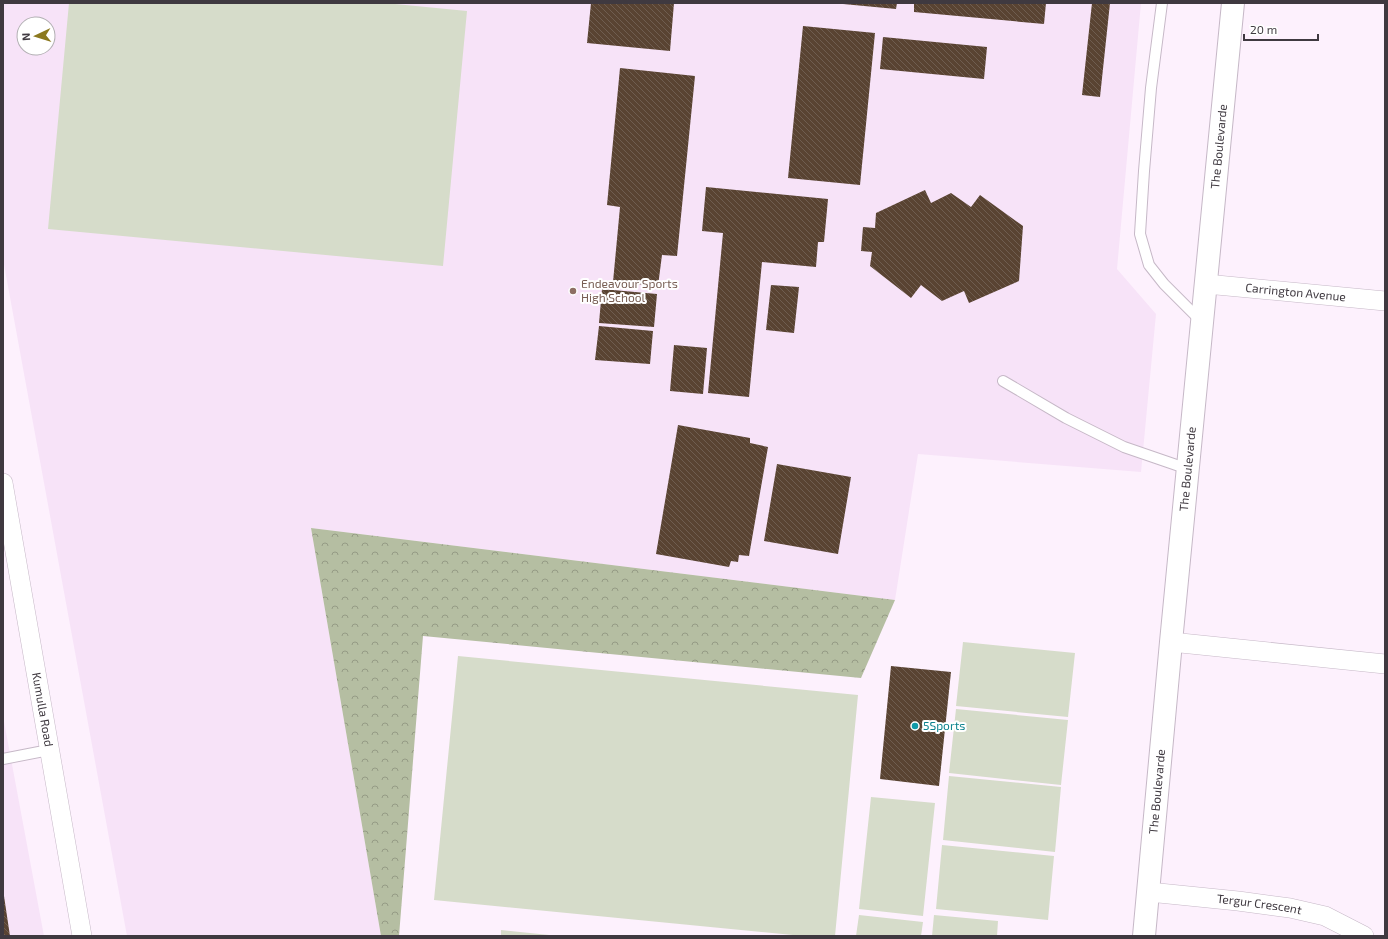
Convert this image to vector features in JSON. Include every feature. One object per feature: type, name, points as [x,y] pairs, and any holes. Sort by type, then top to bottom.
[{"type":"main road","name":"The Boulevarde","points":[[1144,936],[1233,3]]},
{"type":"street","name":"Carrington Avenue","points":[[1206,284],[1385,301]]},
{"type":"street","name":"Kumulla Road","points":[[4,494],[82,936]]},
{"type":"street","points":[[1171,642],[1385,664]]},
{"type":"street","name":"Tergur Crescent","points":[[1148,892],[1290,908],[1325,916],[1364,936]]},
{"type":"lane","points":[[1162,3],[1150,103],[1140,234],[1149,265],[1164,284],[1202,323]]},
{"type":"lane","points":[[1003,381],[1066,418],[1124,447],[1188,469]]},
{"type":"lane","points":[[3,758],[50,750]]},
{"type":"shaded area","name":"Endeavour Sports High School","points":[[3,3],[1141,3],[1117,269],[1156,314],[1141,472],[918,454],[895,600],[311,528],[381,936],[127,936],[3,259]]},
{"type":"shaded area","points":[[3,716],[44,936],[3,936]]},
{"type":"green space","points":[[69,3],[385,3],[467,11],[443,266],[48,229]]},
{"type":"green space","points":[[311,528],[895,600],[861,678],[423,636],[399,936],[381,936]]},
{"type":"green space","points":[[963,642],[1075,653],[1068,717],[956,706]]},
{"type":"green space","points":[[458,656],[858,695],[835,936],[803,936],[434,900]]},
{"type":"green space","points":[[956,709],[1068,720],[1061,785],[949,773]]},
{"type":"green space","points":[[949,776],[1061,787],[1055,852],[943,840]]},
{"type":"green space","points":[[871,797],[935,803],[923,916],[859,909]]},
{"type":"green space","points":[[942,845],[1054,856],[1048,920],[936,909]]},
{"type":"green space","points":[[859,915],[923,922],[921,936],[856,936]]},
{"type":"green space","points":[[934,915],[998,921],[997,936],[932,936]]},
{"type":"green space","points":[[501,930],[559,936],[501,936]]},
{"type":"building","points":[[591,3],[674,3],[670,51],[587,43]]},
{"type":"building","points":[[843,3],[897,3],[896,9]]},
{"type":"building","points":[[914,3],[1046,3],[1044,24],[914,12]]},
{"type":"building","points":[[1092,3],[1110,3],[1100,97],[1082,95]]},
{"type":"building","points":[[803,26],[875,33],[860,185],[788,178]]},
{"type":"building","points":[[883,37],[987,47],[984,79],[880,69]]},
{"type":"building","points":[[620,68],[695,76],[677,256],[662,255],[658,286],[613,282],[620,207],[607,205]]},
{"type":"building","points":[[706,187],[828,199],[824,242],[818,242],[816,267],[762,262],[749,397],[708,393],[723,233],[702,231]]},
{"type":"building","points":[[925,190],[931,203],[951,193],[971,207],[980,195],[1023,226],[1019,281],[969,303],[964,291],[942,301],[921,285],[911,298],[870,266],[872,252],[861,251],[863,227],[875,228],[876,213]]},
{"type":"building","points":[[771,285],[799,287],[794,333],[766,330]]},
{"type":"building","points":[[602,289],[657,294],[654,327],[599,323]]},
{"type":"building","points":[[599,326],[653,331],[650,364],[595,360]]},
{"type":"building","points":[[674,345],[707,348],[703,394],[670,391]]},
{"type":"building","points":[[678,425],[750,438],[750,443],[768,447],[749,556],[739,555],[738,562],[731,561],[729,567],[656,554]]},
{"type":"building","points":[[777,464],[851,477],[838,554],[764,541]]},
{"type":"building","name":"5Sports","points":[[891,666],[951,672],[939,786],[880,779]]},
{"type":"building","points":[[4,896],[10,936],[3,936]]},
{"type":"place","name":"Endeavour Sports High School","points":[[573,291]]},
{"type":"place","name":"5Sports","points":[[915,726]]}]
